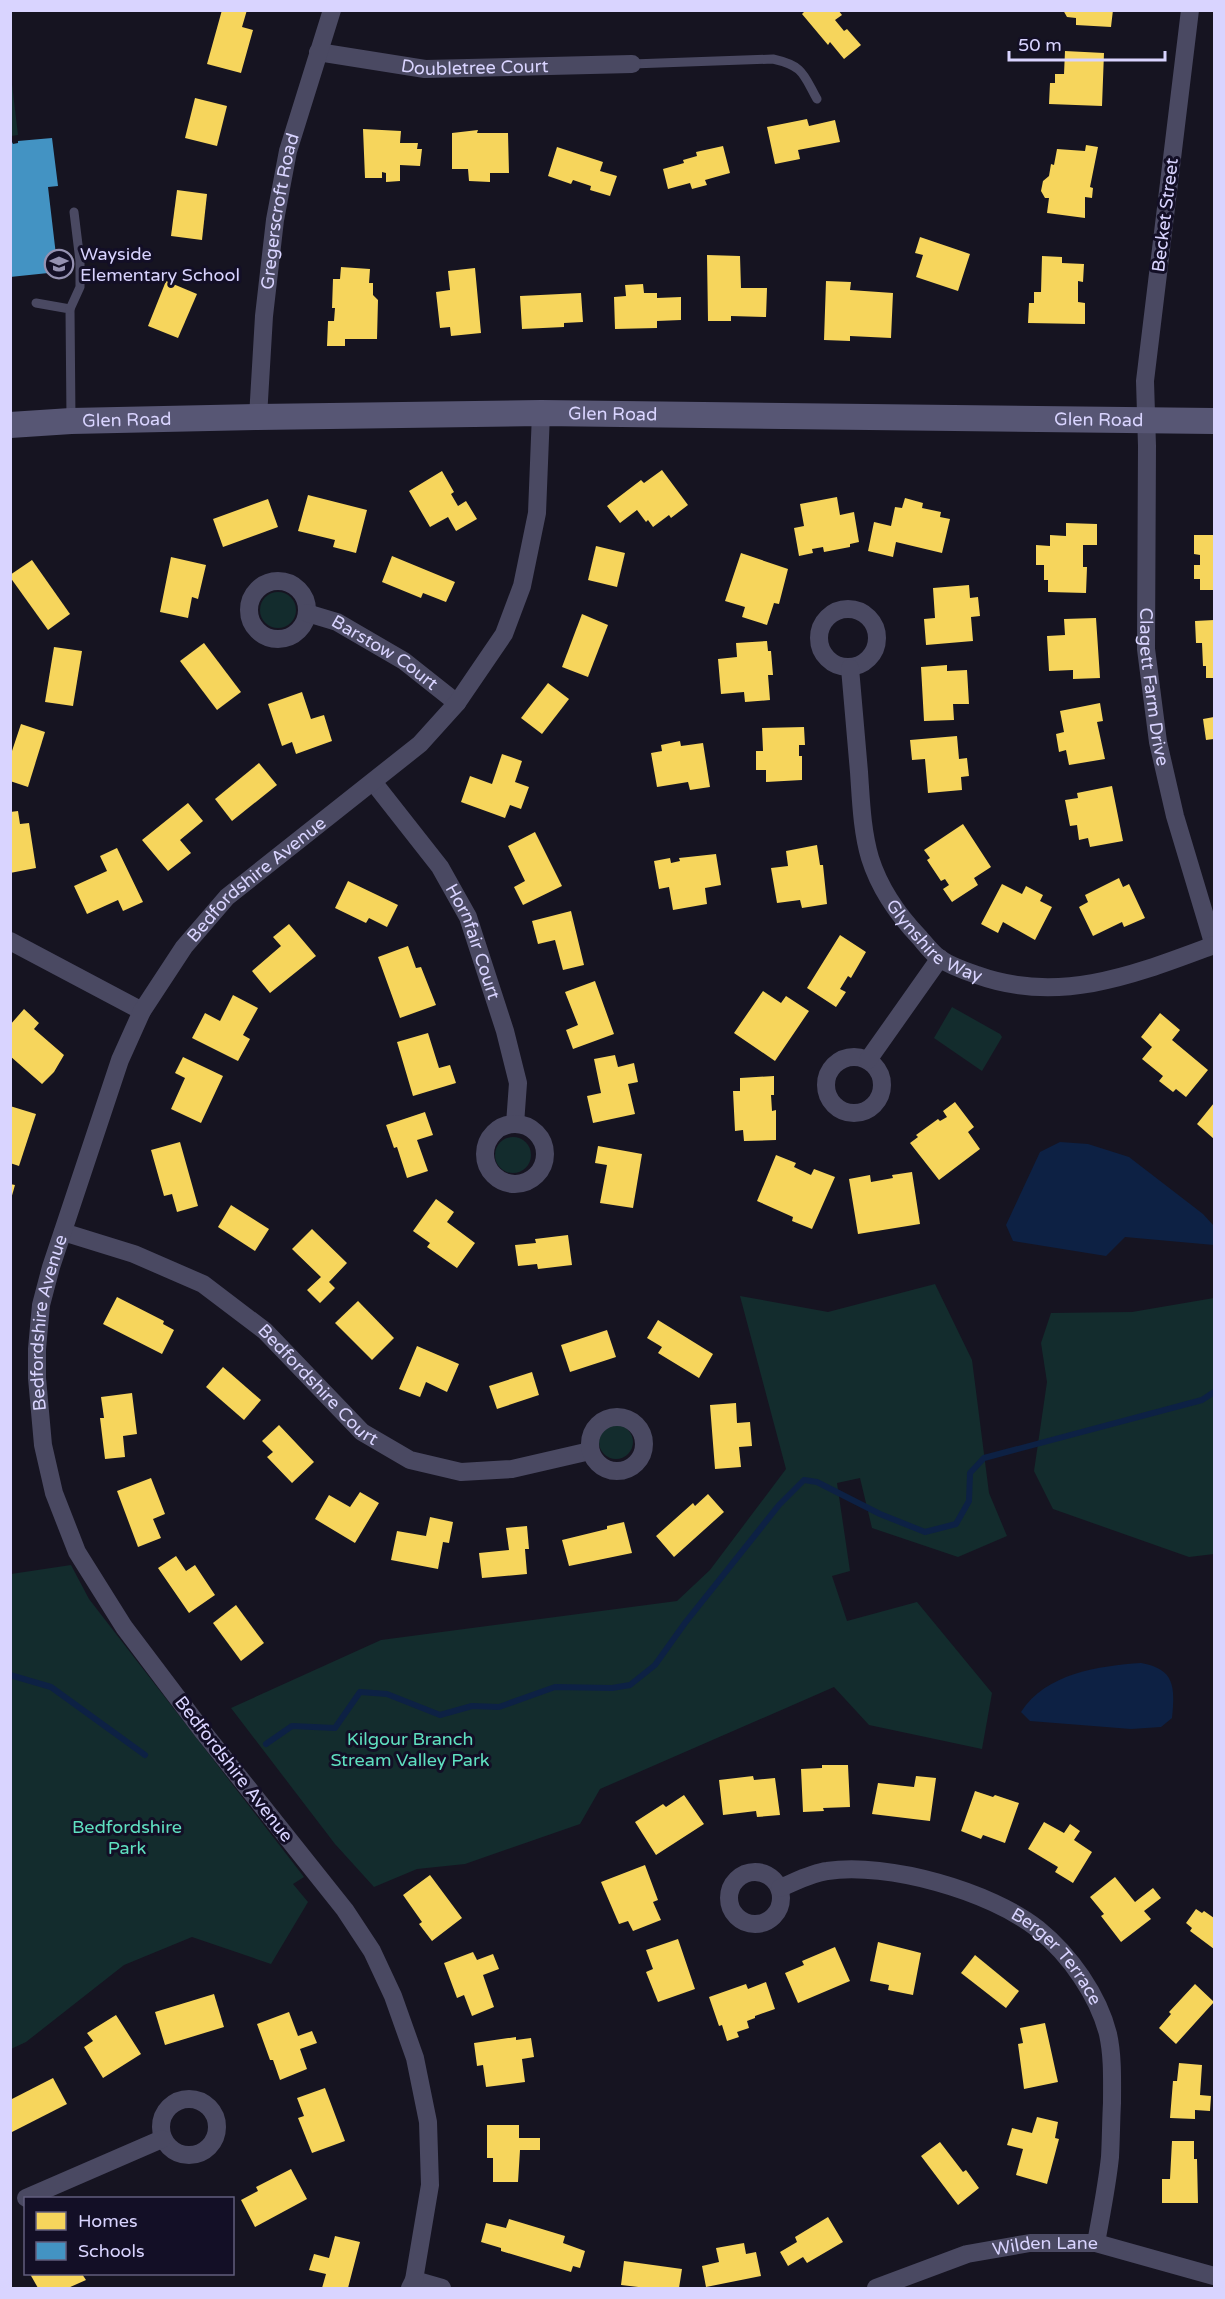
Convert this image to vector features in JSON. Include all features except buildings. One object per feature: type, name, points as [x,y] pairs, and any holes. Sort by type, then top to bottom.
[{"type":"main road","name":"Glen Road","points":[[10,425],[71,421],[542,413],[1215,421]]},
{"type":"street","name":"Gregerscroft Road","points":[[258,417],[264,316],[275,220],[288,151],[332,10]]},
{"type":"street","name":"Becket Street","points":[[1147,419],[1145,381],[1190,10]]},
{"type":"street","name":"Doubletree Court","points":[[318,52],[425,69],[632,64]]},
{"type":"street","name":"Bedfordshire Avenue","points":[[412,2284],[429,2185],[428,2122],[415,2058],[393,1996],[372,1951],[345,1910],[204,1733],[124,1627],[77,1552],[54,1492],[42,1435],[37,1349],[41,1305],[51,1267],[120,1060],[142,1011],[184,947],[227,897],[374,783],[420,744],[458,703],[504,634],[522,586],[537,513],[542,413]]},
{"type":"street","name":"Clagett Farm Drive","points":[[1147,419],[1146,649],[1158,742],[1175,816],[1214,946]]},
{"type":"street","name":"Barstow Court","points":[[308,613],[338,622],[395,655],[458,703]]},
{"type":"street","name":"Glynshire Way","points":[[850,668],[862,818],[870,858],[884,893],[903,920],[940,958],[1001,984],[1039,988],[1078,986],[1110,980],[1214,946]]},
{"type":"street","name":"Hornfair Court","points":[[374,783],[440,867],[468,917],[505,1031],[518,1083],[515,1124]]},
{"type":"street","points":[[10,941],[142,1011]]},
{"type":"street","points":[[868,1060],[940,958]]},
{"type":"street","name":"Bedfordshire Court","points":[[63,1232],[134,1254],[203,1284],[265,1331],[362,1432],[410,1460],[461,1472],[512,1469],[590,1451]]},
{"type":"street","name":"Berger Terrace","points":[[780,1888],[824,1871],[860,1868],[912,1876],[946,1884],[1005,1909],[1037,1929],[1065,1955],[1095,1999],[1108,2034],[1113,2069],[1110,2159],[1096,2243]]},
{"type":"street","points":[[31,2197],[162,2139]]},
{"type":"street","name":"Wilden Lane","points":[[876,2289],[967,2254],[1030,2244],[1096,2243],[1215,2276]]},
{"type":"street","points":[[412,2284],[442,2289]]},
{"type":"lane","points":[[632,64],[773,59],[792,63],[802,71],[817,99]]},
{"type":"lane","points":[[71,421],[70,309],[80,287],[80,261],[74,212]]},
{"type":"lane","points":[[36,303],[70,309]]},
{"type":"green space","points":[[10,67],[18,135],[11,136],[10,136]]},
{"type":"green space","points":[[278,592],[291,597],[296,610],[291,623],[278,628],[265,623],[260,610],[265,597]]},
{"type":"green space","points":[[952,1007],[1002,1037],[982,1071],[934,1038]]},
{"type":"green space","points":[[513,1137],[525,1143],[531,1155],[525,1167],[513,1173],[501,1167],[495,1155],[501,1143]]},
{"type":"green space","name":"Kilgour Branch Stream Valley Park","points":[[935,1284],[972,1360],[989,1493],[1007,1536],[958,1557],[872,1528],[860,1478],[837,1483],[850,1571],[832,1576],[847,1621],[917,1602],[992,1693],[982,1749],[869,1725],[834,1687],[600,1789],[580,1824],[465,1864],[417,1869],[374,1887],[335,1844],[231,1708],[381,1640],[677,1601],[710,1570],[786,1469],[740,1296],[828,1312]]},
{"type":"green space","points":[[1214,1298],[1214,1554],[1189,1557],[1053,1509],[1034,1471],[1047,1382],[1041,1343],[1051,1313],[1132,1312]]},
{"type":"green space","points":[[616,1425],[628,1430],[633,1442],[628,1454],[616,1459],[604,1454],[599,1442],[604,1430]]},
{"type":"green space","name":"Bedfordshire Park","points":[[71,1565],[89,1599],[304,1877],[293,1884],[308,1902],[271,1964],[192,1937],[124,1965],[26,2042],[11,2049],[11,1574]]},
{"type":"water","points":[[1060,1142],[1088,1144],[1129,1157],[1203,1214],[1214,1226],[1214,1245],[1125,1237],[1106,1256],[1013,1241],[1006,1225],[1040,1152]]},
{"type":"water","points":[[1141,1663],[1161,1670],[1170,1681],[1173,1697],[1172,1718],[1161,1727],[1131,1729],[1030,1721],[1021,1712],[1044,1688],[1059,1680],[1108,1666]]},
{"type":"waterway","points":[[266,1744],[292,1726],[335,1728],[360,1692],[387,1694],[440,1715],[472,1706],[499,1707],[555,1687],[612,1688],[630,1685],[655,1665],[685,1623],[779,1505],[804,1480],[817,1482],[880,1514],[925,1532],[956,1524],[969,1501],[970,1473],[984,1458],[1202,1400],[1214,1392]]},
{"type":"waterway","points":[[10,1675],[51,1687],[145,1755]]},
{"type":"place","name":"Wayside Elementary School","points":[[59,264]]}]
